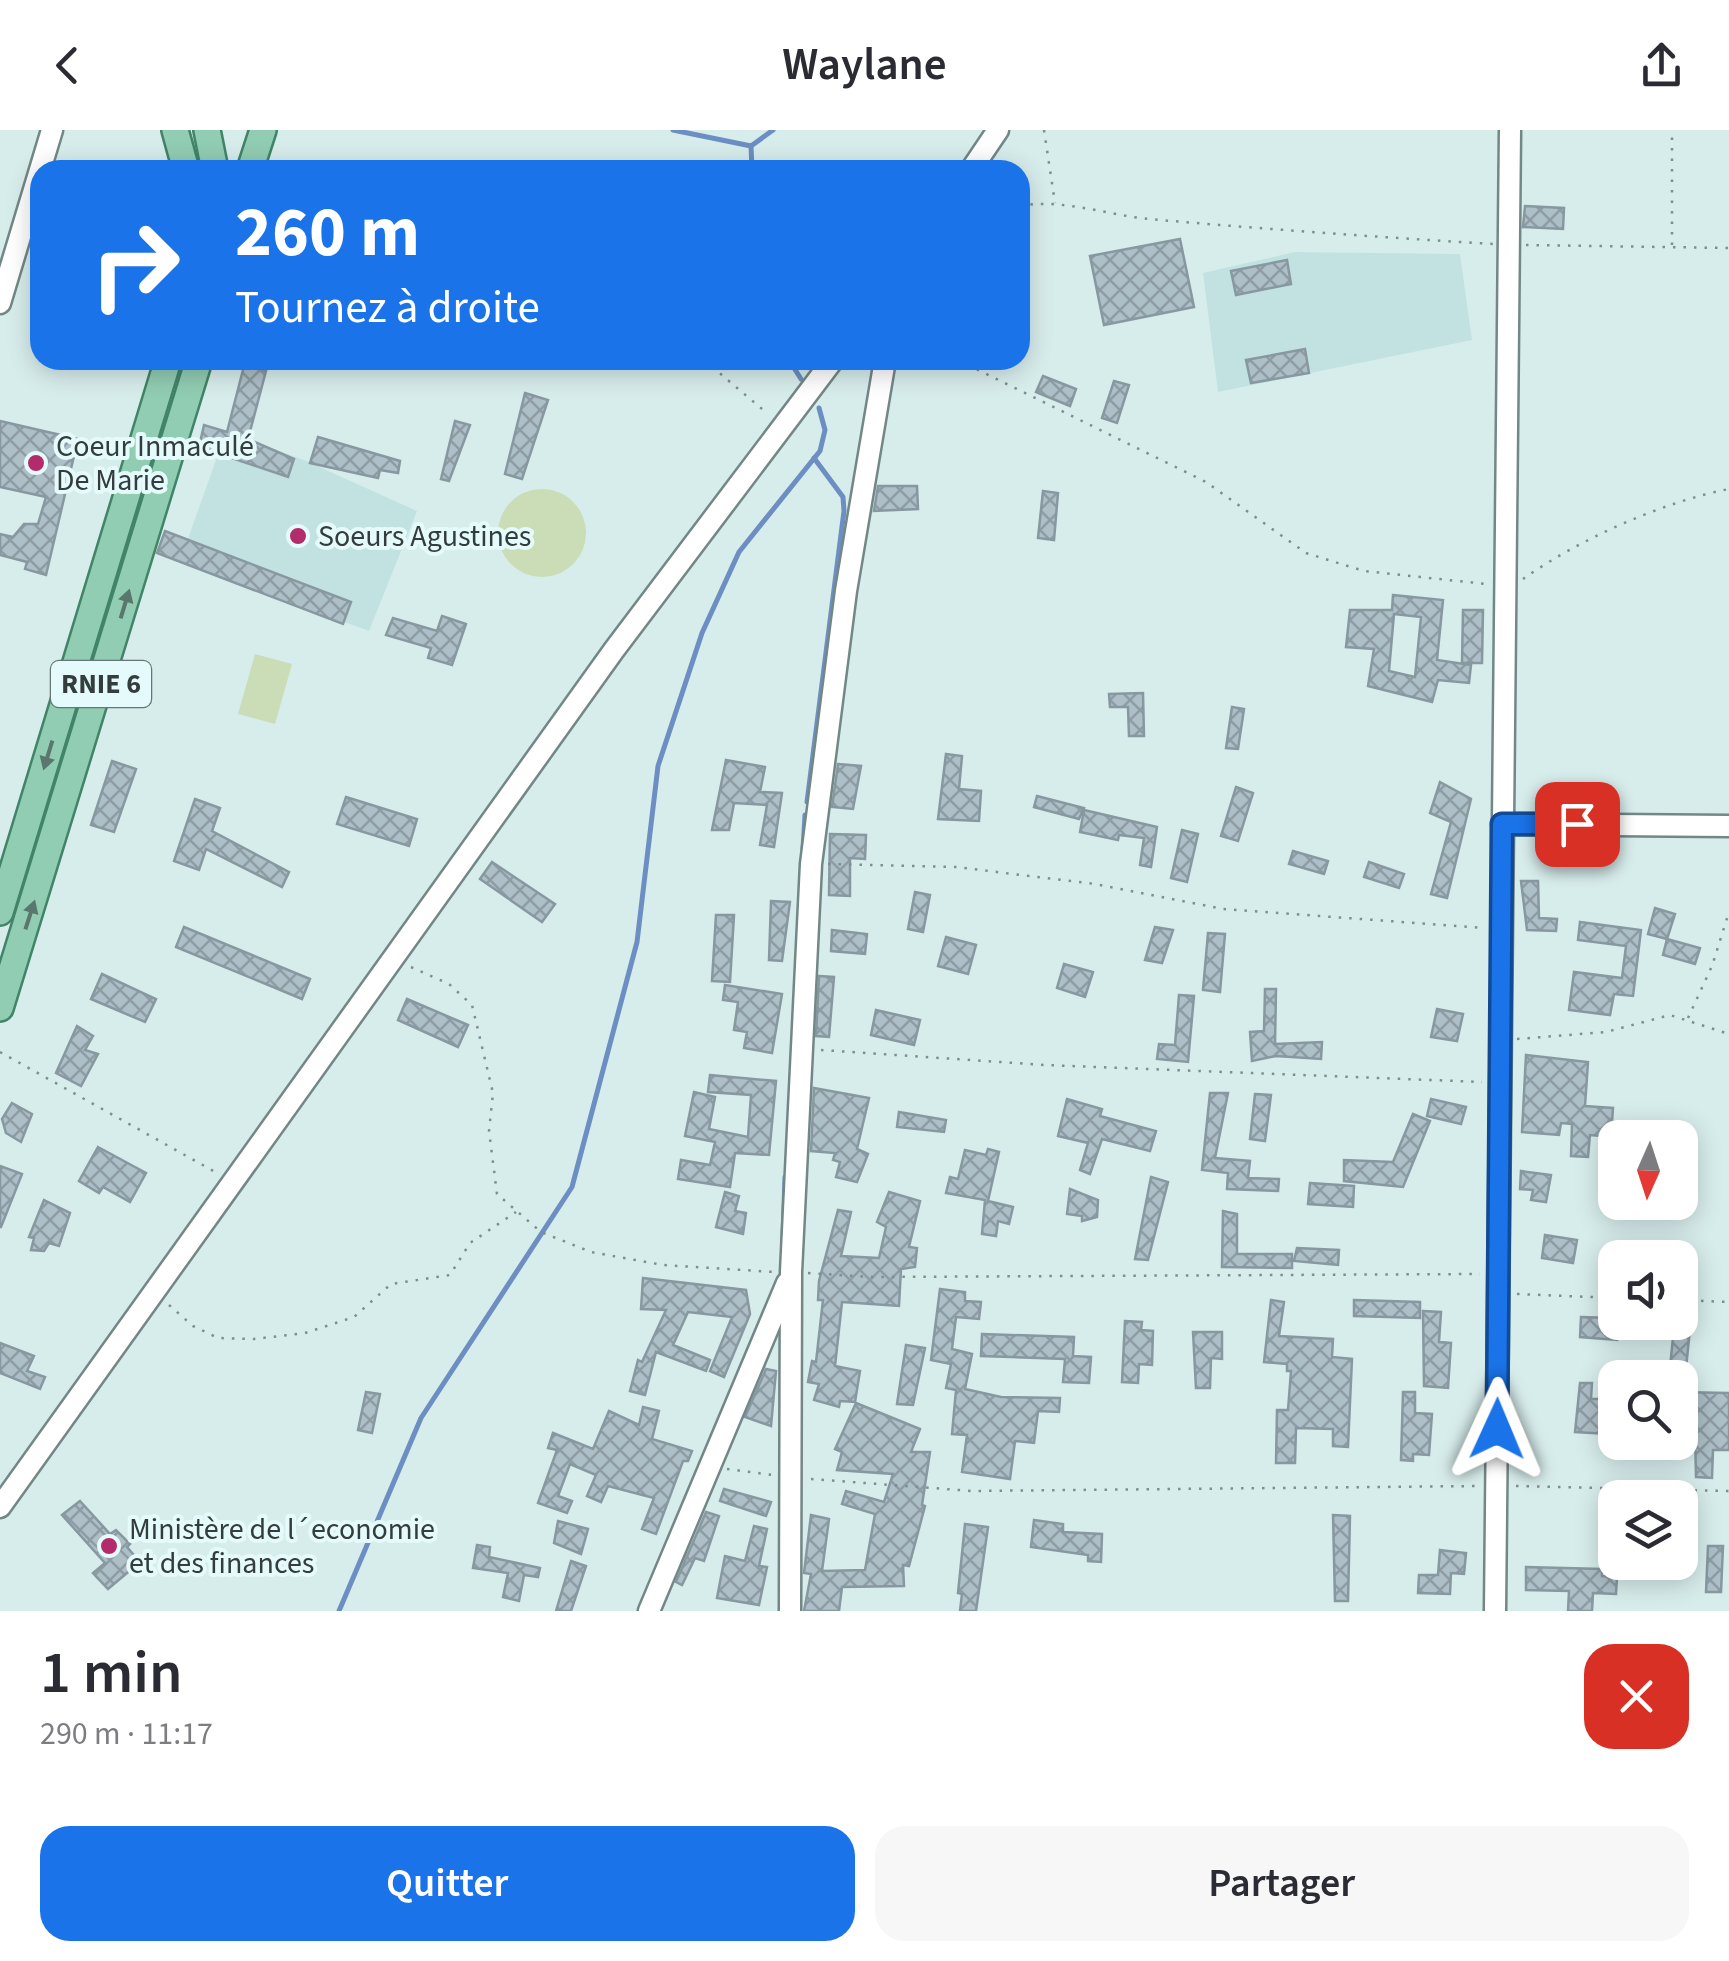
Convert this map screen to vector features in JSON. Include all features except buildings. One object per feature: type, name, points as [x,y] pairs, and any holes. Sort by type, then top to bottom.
[{"type":"main road","points":[[175,130],[183,160]]},
{"type":"main road","points":[[207,130],[213,160]]},
{"type":"main road","points":[[253,160],[263,130]]},
{"type":"main road","name":"RNIE 6","points":[[0,912],[165,370]]},
{"type":"main road","name":"RNIE 6","points":[[0,1008],[196,370]]},
{"type":"street","points":[[43,160],[52,130]]},
{"type":"street","points":[[978,160],[998,130]]},
{"type":"street","points":[[1495,1611],[1510,130]]},
{"type":"street","points":[[0,303],[30,203]]},
{"type":"street","points":[[0,1507],[392,959],[826,370]]},
{"type":"street","points":[[790,1611],[791,1272],[811,864],[846,591],[883,370]]},
{"type":"street","points":[[1502,824],[1729,826]]},
{"type":"street","points":[[649,1611],[791,1272]]},
{"type":"path","points":[[1044,130],[1056,205]]},
{"type":"path","points":[[1672,130],[1672,246]]},
{"type":"path","points":[[1030,206],[1056,205],[1256,229],[1508,244],[1729,248]]},
{"type":"path","points":[[716,370],[782,426]]},
{"type":"path","points":[[978,370],[1206,482],[1306,553],[1364,572],[1476,580],[1505,592],[1558,554],[1698,495],[1729,489]]},
{"type":"path","points":[[811,864],[956,867],[1094,884],[1222,909],[1499,930]]},
{"type":"path","points":[[1688,1018],[1712,966],[1729,912]]},
{"type":"path","points":[[392,959],[448,984],[472,1005],[493,1094],[489,1131],[498,1194],[541,1232],[612,1258],[871,1277],[1500,1283],[1598,1296]]},
{"type":"path","points":[[1501,1040],[1606,1032],[1670,1015],[1729,1034]]},
{"type":"path","points":[[804,1049],[1045,1066],[1501,1082]]},
{"type":"path","points":[[0,1052],[231,1181]]},
{"type":"path","points":[[155,1291],[193,1326],[218,1338],[306,1333],[354,1317],[391,1284],[450,1275],[470,1243],[518,1212]]},
{"type":"path","points":[[1698,1301],[1729,1302]]},
{"type":"path","points":[[707,1467],[791,1479],[972,1491],[1496,1486],[1729,1492]]},
{"type":"shaded area","points":[[1295,252],[1460,254],[1472,340],[1218,392],[1203,273]]},
{"type":"shaded area","name":"Soeurs Agustines","points":[[226,432],[304,460],[417,511],[369,631],[180,561]]},
{"type":"green space","points":[[542,489],[567,496],[579,508],[586,533],[579,558],[567,570],[542,577],[517,570],[505,558],[498,533],[505,508],[517,496]]},
{"type":"green space","points":[[255,654],[292,664],[275,724],[238,714]]},
{"type":"waterway","points":[[673,130],[751,146],[773,130]]},
{"type":"waterway","points":[[751,146],[752,160]]},
{"type":"waterway","points":[[795,370],[801,379]]},
{"type":"waterway","points":[[339,1611],[421,1418],[572,1187],[637,942],[658,766],[702,633],[739,552],[820,451],[825,430],[819,408]]},
{"type":"waterway","points":[[807,802],[844,511],[843,497],[814,458]]},
{"type":"waterway","points":[[803,849],[805,815]]},
{"type":"waterway","points":[[783,1238],[785,1177]]},
{"type":"place","name":"Coeur Inmaculé De Marie","points":[[36,463]]},
{"type":"place","name":"Soeurs Agustines","points":[[298,536]]},
{"type":"place","name":"Ministère de l´economie et des finances","points":[[109,1546]]},
{"type":"route","points":[[1497,1429],[1502,824],[1577,824]]}]
